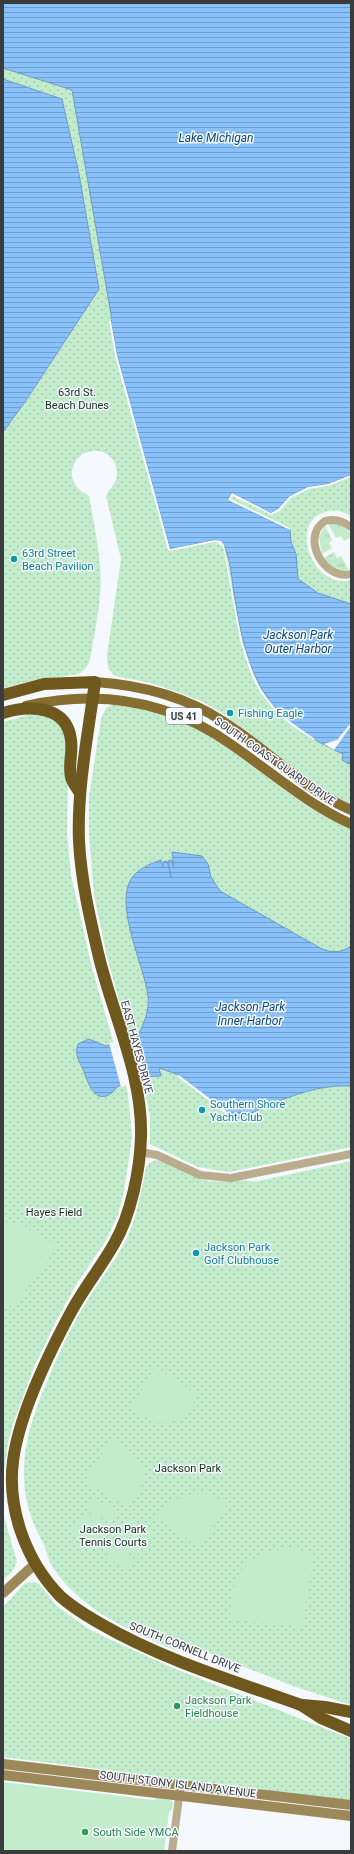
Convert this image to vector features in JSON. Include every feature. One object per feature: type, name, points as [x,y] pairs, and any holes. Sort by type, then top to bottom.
[{"type":"highway","name":"US 41","points":[[3,695],[44,684],[95,682]]},
{"type":"highway","name":"EAST HAYES DRIVE","points":[[35,1564],[20,1531],[14,1501],[12,1477],[13,1458],[30,1399],[49,1353],[79,1298],[120,1233],[128,1209],[140,1152],[141,1123],[137,1090],[100,959],[84,880],[79,843],[80,793],[95,682]]},
{"type":"highway","name":"US 41","points":[[3,713],[19,708]]},
{"type":"highway","points":[[19,708],[46,710],[58,715],[65,723],[71,738],[71,778],[80,793]]},
{"type":"highway","name":"SOUTH CORNELL DRIVE","points":[[35,1564],[61,1597],[74,1607],[118,1634],[165,1655],[301,1705],[321,1718],[351,1732]]},
{"type":"highway","name":"SOUTH CORNELL DRIVE","points":[[301,1705],[325,1707],[351,1712]]},
{"type":"main road","name":"SOUTH COAST GUARD DRIVE","points":[[95,682],[118,683],[149,688],[196,706],[225,722],[311,787],[351,810]]},
{"type":"main road","name":"SOUTH COAST GUARD DRIVE","points":[[93,698],[136,702],[155,706],[200,724],[232,744],[321,809],[351,824]]},
{"type":"main road","name":"US 41","points":[[19,708],[42,703],[93,698]]},
{"type":"main road","points":[[3,1593],[35,1564]]},
{"type":"main road","name":"SOUTH STONY ISLAND AVENUE","points":[[3,1764],[351,1805]]},
{"type":"main road","name":"SOUTH STONY ISLAND AVENUE","points":[[3,1775],[351,1816]]},
{"type":"street","points":[[351,527],[345,522],[336,520],[325,521],[317,530],[315,538],[317,554],[326,568],[337,575],[351,574]]},
{"type":"street","points":[[140,1152],[157,1154],[200,1175],[231,1178],[351,1154]]},
{"type":"street","points":[[172,1851],[181,1786]]},
{"type":"green space","name":"63rd St. Beach Dunes","points":[[3,68],[72,90],[113,320],[111,321],[232,493],[290,496],[308,487],[323,485],[351,475],[351,516],[338,511],[325,512],[314,519],[308,529],[307,541],[310,554],[316,566],[326,576],[338,581],[351,580],[351,805],[332,795],[288,765],[240,726],[220,712],[198,700],[173,690],[120,677],[111,672],[108,666],[107,655],[121,559],[106,496],[117,477],[116,465],[105,453],[90,451],[82,455],[76,461],[72,470],[73,479],[76,485],[80,490],[89,496],[97,539],[100,566],[99,604],[91,655],[88,664],[79,674],[31,681],[3,688],[3,432],[25,402],[99,289],[79,174],[62,99],[3,79]]},
{"type":"green space","points":[[328,524],[342,526],[348,531],[351,537],[344,541],[341,536],[336,538]]},
{"type":"green space","points":[[325,526],[332,540],[329,543],[332,548],[322,554],[319,537]]},
{"type":"green space","points":[[334,552],[337,558],[341,556],[349,570],[335,568],[324,558]]},
{"type":"green space","points":[[112,705],[140,707],[166,714],[190,725],[214,739],[309,807],[351,829],[351,1147],[229,1172],[198,1167],[150,1144],[150,1117],[147,1101],[107,957],[94,895],[89,835],[89,797],[101,719],[106,708]]},
{"type":"green space","name":"Hayes Field","points":[[35,713],[42,713],[65,727],[68,779],[67,833],[71,875],[91,964],[128,1093],[132,1138],[124,1191],[118,1215],[106,1240],[76,1285],[56,1321],[34,1367],[13,1424],[8,1443],[3,1479],[3,722]]},
{"type":"green space","name":"Jackson Park","points":[[156,1160],[208,1181],[245,1180],[254,1182],[351,1161],[351,1705],[293,1686],[179,1641],[175,1650],[141,1635],[107,1617],[76,1595],[63,1581],[50,1563],[45,1547],[32,1520],[26,1499],[24,1459],[33,1419],[40,1398],[71,1329],[127,1238],[136,1213],[146,1168],[149,1163]]},
{"type":"green space","points":[[3,1222],[22,1225],[58,1247],[14,1306],[3,1306]]},
{"type":"green space","points":[[154,1369],[159,1369],[198,1395],[187,1412],[176,1420],[163,1423],[156,1422],[131,1408]]},
{"type":"green space","points":[[111,1439],[133,1454],[144,1467],[141,1488],[128,1507],[87,1483],[86,1480]]},
{"type":"green space","points":[[205,1493],[228,1503],[200,1547],[198,1547],[157,1518],[168,1506],[178,1499],[189,1495]]},
{"type":"green space","points":[[94,1498],[116,1512],[110,1522],[87,1509]]},
{"type":"green space","points":[[86,1512],[108,1525],[102,1536],[79,1522]]},
{"type":"green space","points":[[3,1513],[17,1562],[12,1572],[3,1580]]},
{"type":"green space","points":[[128,1519],[151,1533],[145,1544],[122,1530]]},
{"type":"green space","points":[[77,1525],[100,1538],[94,1549],[71,1535]]},
{"type":"green space","points":[[119,1533],[142,1547],[136,1557],[113,1544]]},
{"type":"green space","points":[[112,1546],[134,1560],[128,1570],[105,1557]]},
{"type":"green space","points":[[287,1548],[314,1552],[304,1617],[306,1623],[296,1630],[294,1626],[230,1619],[233,1590],[236,1580],[246,1565],[263,1554]]},
{"type":"green space","points":[[35,1582],[40,1585],[57,1606],[87,1628],[111,1640],[173,1668],[351,1739],[351,1800],[269,1793],[263,1789],[206,1782],[202,1785],[160,1779],[157,1776],[3,1757],[3,1607],[25,1583]]},
{"type":"green space","name":"South Side YMCA","points":[[3,1782],[154,1800],[157,1798],[170,1800],[173,1802],[172,1810],[169,1812],[164,1851],[3,1851]]},
{"type":"water","name":"Lake Michigan","points":[[3,3],[351,3],[351,475],[328,484],[308,487],[290,496],[278,509],[271,513],[232,493],[228,500],[290,530],[291,542],[296,554],[298,579],[318,593],[351,604],[351,761],[349,764],[342,760],[343,754],[317,741],[296,727],[266,696],[256,677],[241,632],[229,559],[224,545],[215,540],[170,549],[117,355],[72,90],[3,68]]},
{"type":"water","points":[[3,79],[62,99],[79,174],[99,289],[25,402],[3,432]]},
{"type":"water","name":"Jackson Park Inner Harbor","points":[[172,852],[202,856],[208,864],[211,877],[220,891],[322,949],[337,952],[351,946],[351,1086],[321,1088],[292,1096],[237,1119],[179,1075],[159,1068],[161,1076],[144,1077],[128,1081],[105,1096],[100,1096],[93,1091],[78,1058],[78,1044],[89,1039],[106,1046],[137,1037],[144,1023],[148,1007],[146,983],[127,915],[126,898],[129,884],[136,873],[148,865],[161,860],[163,868],[163,862],[167,861],[171,877],[168,861],[172,860],[174,866]]},
{"type":"pier","points":[[109,321],[111,321],[117,355],[170,549],[215,540],[221,541],[224,545],[242,641],[253,673],[261,690],[275,708],[292,723],[315,739],[314,740],[292,726],[274,710],[259,691],[251,674],[240,641],[223,546],[215,542],[170,551],[168,550],[115,356]]},
{"type":"pier","points":[[351,475],[351,477],[328,486],[309,489],[291,498],[280,511],[272,515],[232,496],[231,499],[290,528],[290,530],[228,500],[232,493],[271,513],[278,509],[290,496],[308,487],[328,484]]},
{"type":"pier","points":[[350,724],[351,726],[334,750],[324,744],[337,740]]},
{"type":"pier","points":[[134,1036],[146,1079],[121,1087],[109,1043]]},
{"type":"pier","points":[[179,1075],[237,1119],[235,1121],[178,1077]]},
{"type":"place","name":"63rd Street Beach Pavilion","points":[[14,559]]},
{"type":"place","name":"Fishing Eagle","points":[[230,713]]},
{"type":"place","name":"Southern Shore Yacht Club","points":[[202,1110]]},
{"type":"place","name":"Jackson Park Golf Clubhouse","points":[[196,1253]]},
{"type":"place","name":"Jackson Park Fieldhouse","points":[[177,1706]]},
{"type":"place","name":"South Side YMCA","points":[[85,1832]]},
{"type":"water label","name":"Jackson Park Outer Harbor","points":[[298,642]]},
{"type":"park label","name":"Jackson Park Tennis Courts","points":[[113,1535]]}]
